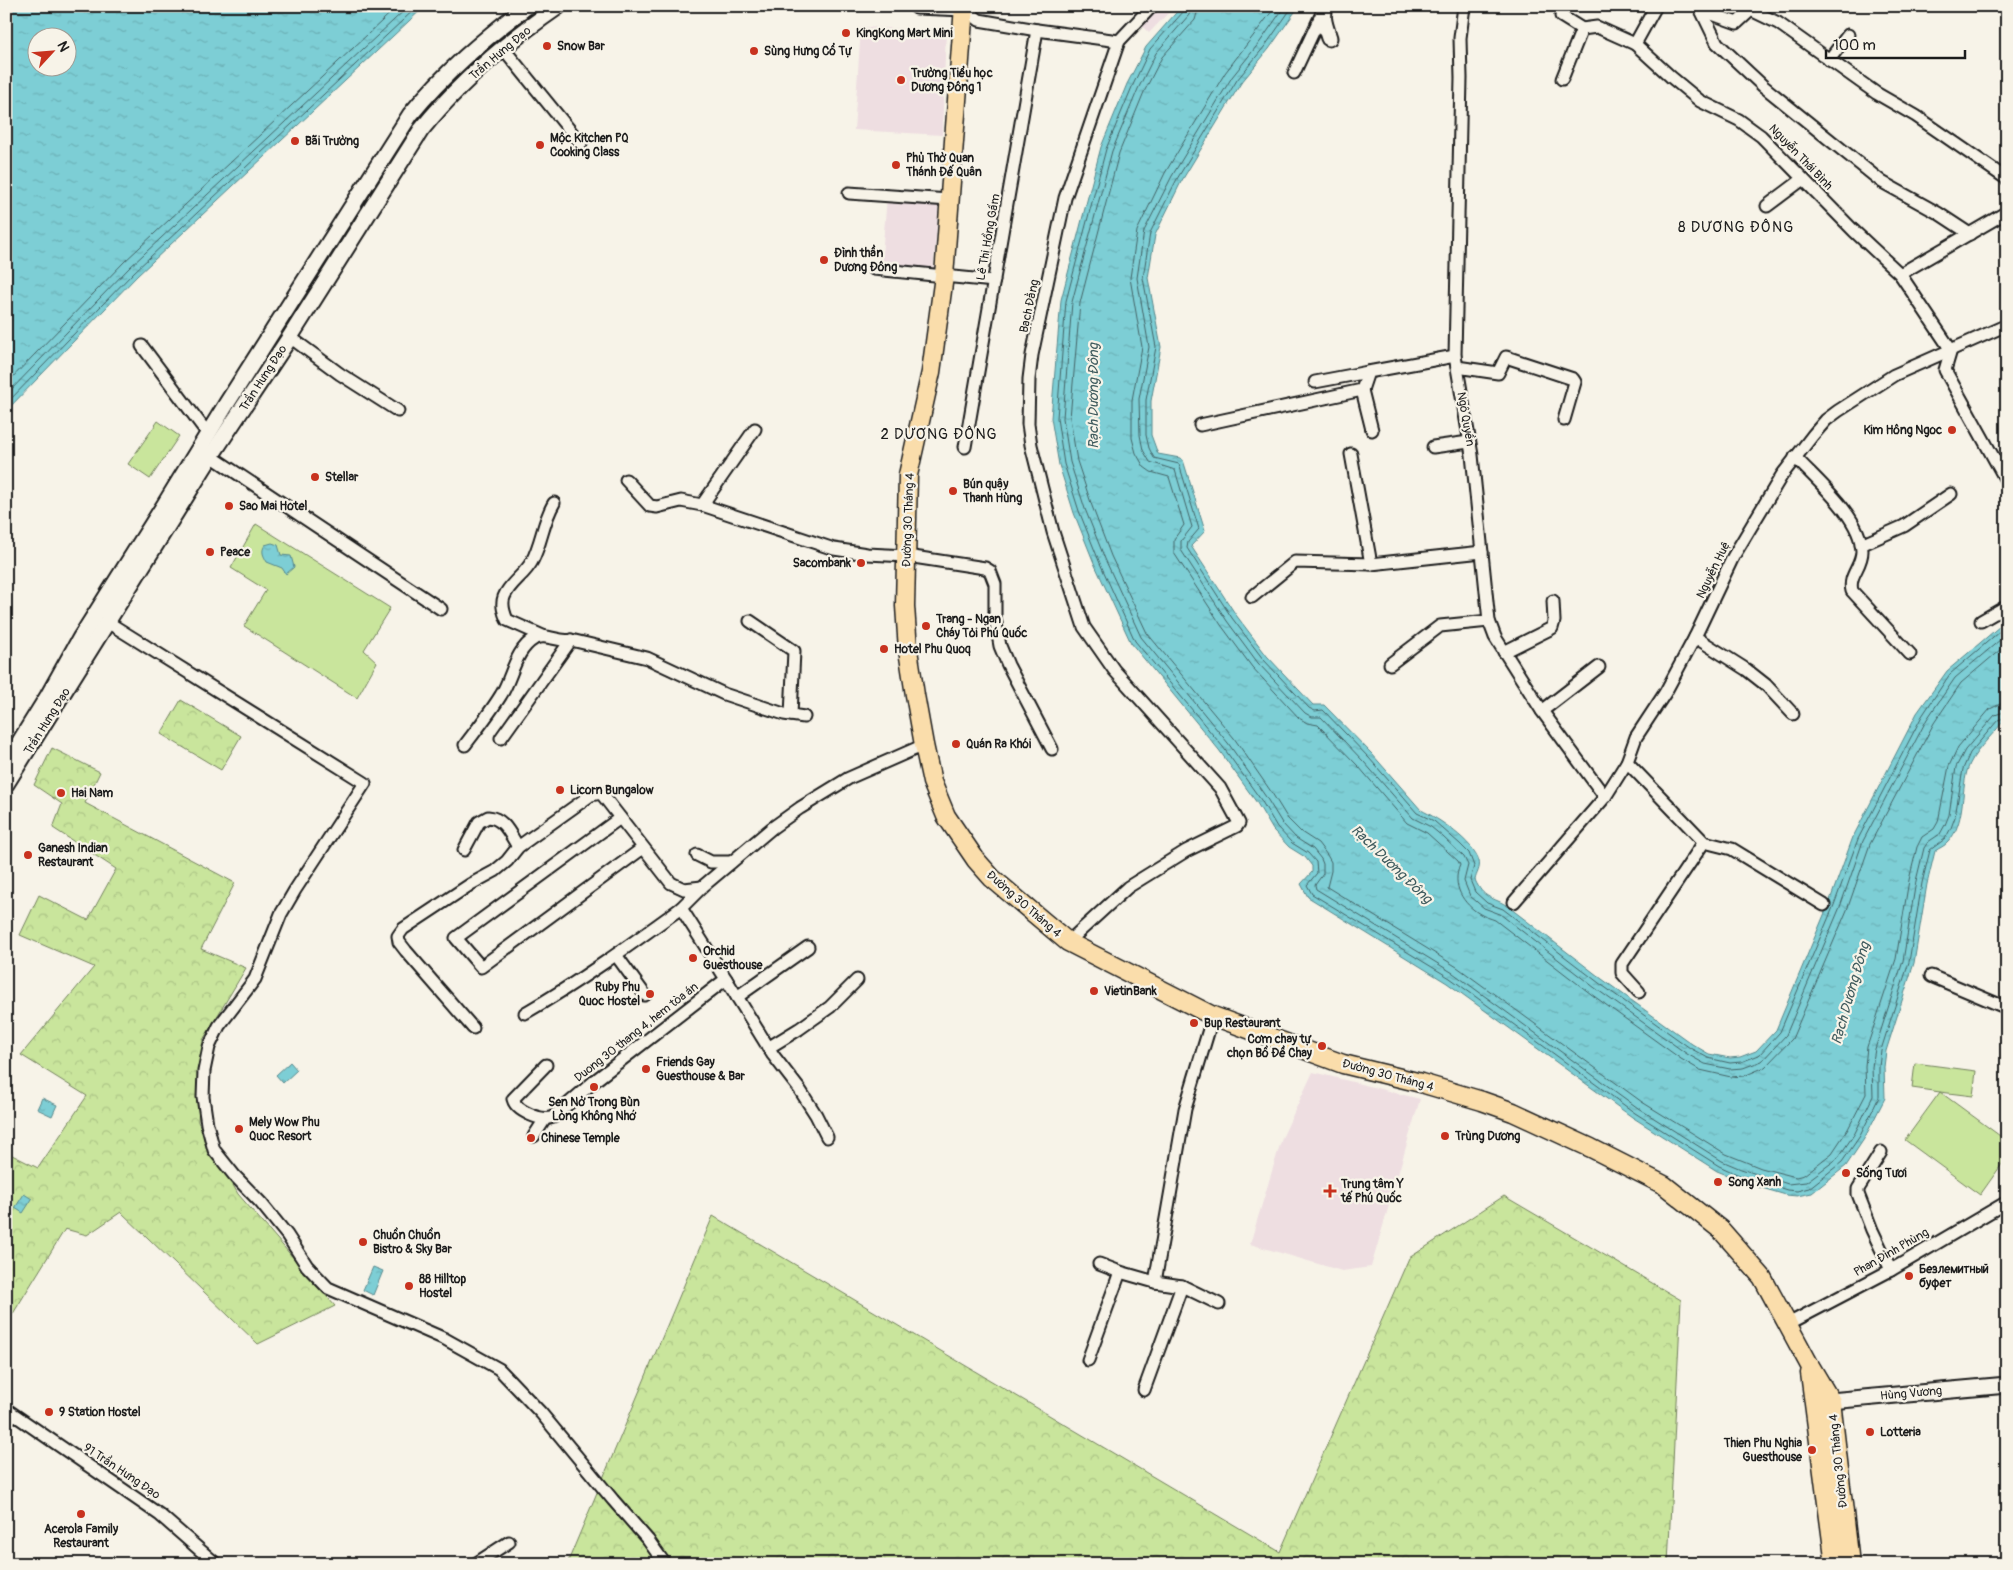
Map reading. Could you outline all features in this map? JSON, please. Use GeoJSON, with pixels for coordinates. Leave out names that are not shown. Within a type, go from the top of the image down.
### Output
{"type":"FeatureCollection","features":[{"type":"Feature","properties":{"kind":"main road","name":"Trần Hưng Đạo"},"geometry":{"type":"LineString","coordinates":[[6,784],[53,700],[81,637],[410,115],[429,92],[484,39],[527,6]]}},
{"type":"Feature","properties":{"kind":"main road","name":"Trần Hưng Đạo"},"geometry":{"type":"LineString","coordinates":[[6,764],[108,622],[220,443],[290,337],[421,130],[444,101],[499,51],[559,6]]}},
{"type":"Feature","properties":{"kind":"main road"},"geometry":{"type":"LineString","coordinates":[[917,6],[964,7]]}},
{"type":"Feature","properties":{"kind":"main road","name":"Đường 30 Tháng 4"},"geometry":{"type":"LineString","coordinates":[[964,7],[944,276],[935,351],[908,475],[905,606],[908,650],[924,745],[932,782],[940,805],[976,860],[992,878],[1068,942],[1213,1016],[1343,1064],[1422,1083],[1513,1112],[1591,1148],[1664,1185],[1721,1230],[1762,1277],[1809,1364],[1823,1402],[1838,1523],[1850,1564]]}},
{"type":"Feature","properties":{"kind":"main road"},"geometry":{"type":"LineString","coordinates":[[1325,9],[1329,38]]}},
{"type":"Feature","properties":{"kind":"main road"},"geometry":{"type":"LineString","coordinates":[[484,39],[499,51]]}},
{"type":"Feature","properties":{"kind":"main road"},"geometry":{"type":"LineString","coordinates":[[276,327],[290,337]]}},
{"type":"Feature","properties":{"kind":"main road"},"geometry":{"type":"LineString","coordinates":[[208,434],[220,443]]}},
{"type":"Feature","properties":{"kind":"main road","name":"Hùng Vương"},"geometry":{"type":"LineString","coordinates":[[1823,1402],[2007,1384]]}},
{"type":"Feature","properties":{"kind":"main road","name":"Đường 30 Tháng 4"},"geometry":{"type":"LineString","coordinates":[[1835,1564],[1838,1523]]}},
{"type":"Feature","properties":{"kind":"street","name":"Bạch Đằng"},"geometry":{"type":"LineString","coordinates":[[1068,942],[1128,886],[1186,851],[1237,826],[1239,823],[1220,788],[1114,670],[1084,627],[1053,532],[1031,445],[1028,424],[1029,379],[1065,198],[1119,41],[1152,6]]}},
{"type":"Feature","properties":{"kind":"street","name":"Ngô Quyền"},"geometry":{"type":"LineString","coordinates":[[1464,6],[1460,38],[1461,88],[1456,362],[1469,442],[1489,621],[1495,637],[1542,711],[1605,797]]}},
{"type":"Feature","properties":{"kind":"street"},"geometry":{"type":"LineString","coordinates":[[1636,44],[1656,6]]}},
{"type":"Feature","properties":{"kind":"street"},"geometry":{"type":"LineString","coordinates":[[964,7],[979,20],[1119,41]]}},
{"type":"Feature","properties":{"kind":"street"},"geometry":{"type":"LineString","coordinates":[[1700,8],[1737,23],[1751,10],[1778,23],[1876,93],[1916,116],[2007,179]]}},
{"type":"Feature","properties":{"kind":"street"},"geometry":{"type":"LineString","coordinates":[[1700,8],[1717,43],[1763,86],[1882,182],[1938,213],[1970,234]]}},
{"type":"Feature","properties":{"kind":"street"},"geometry":{"type":"LineString","coordinates":[[1294,73],[1325,9]]}},
{"type":"Feature","properties":{"kind":"street"},"geometry":{"type":"LineString","coordinates":[[1561,16],[1582,29],[1562,79]]}},
{"type":"Feature","properties":{"kind":"street","name":"Nguyễn Thái Bình"},"geometry":{"type":"LineString","coordinates":[[1582,29],[1597,27],[1636,44],[1700,101],[1739,120],[1756,131],[1900,274],[1952,350]]}},
{"type":"Feature","properties":{"kind":"street","name":"Lê Thị Hồng Gấm"},"geometry":{"type":"LineString","coordinates":[[965,447],[1037,30]]}},
{"type":"Feature","properties":{"kind":"street"},"geometry":{"type":"LineString","coordinates":[[1830,60],[1848,35]]}},
{"type":"Feature","properties":{"kind":"street"},"geometry":{"type":"LineString","coordinates":[[499,51],[581,144]]}},
{"type":"Feature","properties":{"kind":"street"},"geometry":{"type":"LineString","coordinates":[[1767,206],[1803,179]]}},
{"type":"Feature","properties":{"kind":"street"},"geometry":{"type":"LineString","coordinates":[[849,193],[949,200]]}},
{"type":"Feature","properties":{"kind":"street"},"geometry":{"type":"LineString","coordinates":[[1900,274],[2007,212]]}},
{"type":"Feature","properties":{"kind":"street"},"geometry":{"type":"LineString","coordinates":[[874,269],[994,281]]}},
{"type":"Feature","properties":{"kind":"street","name":"Nguyễn Huệ"},"geometry":{"type":"LineString","coordinates":[[1514,902],[1605,797],[1627,762],[1636,737],[1664,694],[1695,637],[1733,557],[1782,475],[1826,420],[1848,403],[1894,375],[2007,325]]}},
{"type":"Feature","properties":{"kind":"street"},"geometry":{"type":"LineString","coordinates":[[290,337],[340,374],[398,411]]}},
{"type":"Feature","properties":{"kind":"street"},"geometry":{"type":"LineString","coordinates":[[142,346],[208,434]]}},
{"type":"Feature","properties":{"kind":"street"},"geometry":{"type":"LineString","coordinates":[[1952,350],[1945,370],[2007,482]]}},
{"type":"Feature","properties":{"kind":"street"},"geometry":{"type":"LineString","coordinates":[[1315,382],[1368,372],[1456,362],[1498,373],[1506,357],[1573,379],[1575,382],[1564,420]]}},
{"type":"Feature","properties":{"kind":"street"},"geometry":{"type":"LineString","coordinates":[[1368,372],[1362,390],[1372,430]]}},
{"type":"Feature","properties":{"kind":"street"},"geometry":{"type":"LineString","coordinates":[[1200,425],[1362,390]]}},
{"type":"Feature","properties":{"kind":"street"},"geometry":{"type":"LineString","coordinates":[[702,505],[755,429]]}},
{"type":"Feature","properties":{"kind":"street"},"geometry":{"type":"LineString","coordinates":[[1433,447],[1469,442]]}},
{"type":"Feature","properties":{"kind":"street"},"geometry":{"type":"LineString","coordinates":[[1351,454],[1371,564]]}},
{"type":"Feature","properties":{"kind":"street"},"geometry":{"type":"LineString","coordinates":[[212,456],[441,609]]}},
{"type":"Feature","properties":{"kind":"street"},"geometry":{"type":"LineString","coordinates":[[1795,458],[1845,512],[1854,526],[1861,545],[1861,564],[1851,578],[1852,591],[1910,654]]}},
{"type":"Feature","properties":{"kind":"street"},"geometry":{"type":"LineString","coordinates":[[626,480],[650,506],[657,508],[681,501],[702,505],[834,549],[867,554],[907,556],[985,568],[990,571],[995,584],[995,618],[1000,646],[1008,666],[1052,749]]}},
{"type":"Feature","properties":{"kind":"street"},"geometry":{"type":"LineString","coordinates":[[1861,545],[1904,526],[1951,494]]}},
{"type":"Feature","properties":{"kind":"street"},"geometry":{"type":"LineString","coordinates":[[554,503],[548,514],[532,561],[504,598],[502,607],[507,620],[543,636],[563,642],[571,640],[647,658],[724,694],[754,705],[804,717]]}},
{"type":"Feature","properties":{"kind":"street"},"geometry":{"type":"LineString","coordinates":[[1252,597],[1294,562],[1371,564],[1482,552]]}},
{"type":"Feature","properties":{"kind":"street"},"geometry":{"type":"LineString","coordinates":[[1504,652],[1552,628],[1554,621],[1553,602]]}},
{"type":"Feature","properties":{"kind":"street"},"geometry":{"type":"LineString","coordinates":[[1981,621],[2007,606]]}},
{"type":"Feature","properties":{"kind":"street"},"geometry":{"type":"LineString","coordinates":[[750,621],[794,651],[791,715]]}},
{"type":"Feature","properties":{"kind":"street"},"geometry":{"type":"LineString","coordinates":[[1390,664],[1440,626],[1489,621]]}},
{"type":"Feature","properties":{"kind":"street"},"geometry":{"type":"LineString","coordinates":[[108,622],[365,783],[295,890],[281,914],[254,979],[219,1026],[209,1047],[204,1071],[203,1097],[207,1124],[214,1150],[234,1175],[262,1203],[287,1235],[307,1266],[328,1288],[445,1339],[499,1369],[541,1413],[648,1540],[665,1564]]}},
{"type":"Feature","properties":{"kind":"street"},"geometry":{"type":"LineString","coordinates":[[464,745],[502,694],[524,647],[534,639],[543,636]]}},
{"type":"Feature","properties":{"kind":"street"},"geometry":{"type":"LineString","coordinates":[[1695,637],[1747,670],[1766,685],[1793,714]]}},
{"type":"Feature","properties":{"kind":"street"},"geometry":{"type":"LineString","coordinates":[[500,738],[571,640]]}},
{"type":"Feature","properties":{"kind":"street"},"geometry":{"type":"LineString","coordinates":[[1542,711],[1599,666]]}},
{"type":"Feature","properties":{"kind":"street"},"geometry":{"type":"LineString","coordinates":[[524,1013],[551,998],[616,955],[681,908],[731,862],[800,808],[849,778],[924,745]]}},
{"type":"Feature","properties":{"kind":"street"},"geometry":{"type":"LineString","coordinates":[[1627,762],[1704,842],[1740,853],[1824,905]]}},
{"type":"Feature","properties":{"kind":"street"},"geometry":{"type":"LineString","coordinates":[[473,1028],[406,951],[399,942],[398,936],[403,929],[494,871],[507,861],[518,847],[591,794],[601,793],[671,884],[684,889],[702,887]]}},
{"type":"Feature","properties":{"kind":"street"},"geometry":{"type":"LineString","coordinates":[[464,850],[479,822],[488,817],[499,820],[504,824],[518,847]]}},
{"type":"Feature","properties":{"kind":"street"},"geometry":{"type":"LineString","coordinates":[[620,818],[456,938],[481,967],[643,848]]}},
{"type":"Feature","properties":{"kind":"street"},"geometry":{"type":"LineString","coordinates":[[1640,992],[1622,973],[1622,964],[1704,842]]}},
{"type":"Feature","properties":{"kind":"street"},"geometry":{"type":"LineString","coordinates":[[697,855],[711,862],[731,862]]}},
{"type":"Feature","properties":{"kind":"street"},"geometry":{"type":"LineString","coordinates":[[681,908],[768,1048],[800,1090],[827,1137]]}},
{"type":"Feature","properties":{"kind":"street"},"geometry":{"type":"LineString","coordinates":[[737,998],[808,947]]}},
{"type":"Feature","properties":{"kind":"street"},"geometry":{"type":"LineString","coordinates":[[616,955],[645,995]]}},
{"type":"Feature","properties":{"kind":"street"},"geometry":{"type":"LineString","coordinates":[[1932,976],[2007,1008]]}},
{"type":"Feature","properties":{"kind":"street","name":"Duong 30 thang 4, hem tòa án"},"geometry":{"type":"LineString","coordinates":[[545,1119],[552,1117],[597,1079],[726,979]]}},
{"type":"Feature","properties":{"kind":"street"},"geometry":{"type":"LineString","coordinates":[[768,1048],[830,1007],[857,980]]}},
{"type":"Feature","properties":{"kind":"street"},"geometry":{"type":"LineString","coordinates":[[1155,1282],[1185,1109],[1213,1016]]}},
{"type":"Feature","properties":{"kind":"street"},"geometry":{"type":"LineString","coordinates":[[534,1136],[545,1119],[530,1114],[516,1106],[513,1099],[546,1065]]}},
{"type":"Feature","properties":{"kind":"street"},"geometry":{"type":"LineString","coordinates":[[1881,1152],[1858,1189],[1858,1194],[1891,1270]]}},
{"type":"Feature","properties":{"kind":"street","name":"Phan Đình Phùng"},"geometry":{"type":"LineString","coordinates":[[1788,1324],[1891,1270],[2007,1202]]}},
{"type":"Feature","properties":{"kind":"street"},"geometry":{"type":"LineString","coordinates":[[1099,1264],[1155,1282],[1182,1286],[1219,1304]]}},
{"type":"Feature","properties":{"kind":"street"},"geometry":{"type":"LineString","coordinates":[[1088,1360],[1120,1272]]}},
{"type":"Feature","properties":{"kind":"street"},"geometry":{"type":"LineString","coordinates":[[1144,1390],[1182,1286]]}},
{"type":"Feature","properties":{"kind":"street","name":"91 Trần Hưng Đạo"},"geometry":{"type":"LineString","coordinates":[[6,1409],[160,1515],[216,1564]]}},
{"type":"Feature","properties":{"kind":"street"},"geometry":{"type":"LineString","coordinates":[[475,1564],[509,1542]]}},
{"type":"Feature","properties":{"kind":"shaded area"},"geometry":{"type":"Polygon","coordinates":[[[1161,6],[1175,6],[1149,33],[1142,26],[1161,6]]]}},
{"type":"Feature","properties":{"kind":"shaded area","name":"Trường Tiểu học Dương Đông 1"},"geometry":{"type":"Polygon","coordinates":[[[861,27],[946,31],[942,135],[854,130],[861,27]]]}},
{"type":"Feature","properties":{"kind":"shaded area"},"geometry":{"type":"Polygon","coordinates":[[[887,197],[939,202],[933,272],[881,267],[887,197]]]}},
{"type":"Feature","properties":{"kind":"shaded area","name":"Trung tâm Y tế Phú Quốc"},"geometry":{"type":"Polygon","coordinates":[[[1313,1072],[1420,1099],[1371,1267],[1342,1271],[1250,1244],[1282,1138],[1313,1072]]]}},
{"type":"Feature","properties":{"kind":"green space"},"geometry":{"type":"Polygon","coordinates":[[[537,6],[547,6],[497,44],[494,40],[537,6]]]}},
{"type":"Feature","properties":{"kind":"green space"},"geometry":{"type":"Polygon","coordinates":[[[158,421],[179,436],[150,479],[128,464],[158,421]]]}},
{"type":"Feature","properties":{"kind":"green space"},"geometry":{"type":"Polygon","coordinates":[[[256,524],[390,608],[364,650],[377,662],[357,698],[244,626],[266,590],[231,568],[256,524]]]}},
{"type":"Feature","properties":{"kind":"green space"},"geometry":{"type":"Polygon","coordinates":[[[181,700],[241,736],[221,770],[161,734],[181,700]]]}},
{"type":"Feature","properties":{"kind":"green space"},"geometry":{"type":"Polygon","coordinates":[[[52,748],[100,772],[85,803],[235,883],[201,949],[246,968],[203,1040],[198,1122],[238,1194],[335,1306],[258,1344],[121,1212],[87,1235],[65,1229],[6,1325],[6,1152],[38,1168],[87,1096],[21,1055],[94,967],[20,935],[39,895],[88,920],[116,869],[53,828],[62,804],[34,785],[52,748]]]}},
{"type":"Feature","properties":{"kind":"green space"},"geometry":{"type":"Polygon","coordinates":[[[1915,1063],[1976,1071],[1973,1096],[1912,1088],[1915,1063]]]}},
{"type":"Feature","properties":{"kind":"green space"},"geometry":{"type":"Polygon","coordinates":[[[1940,1092],[2007,1141],[2007,1157],[1980,1195],[1905,1140],[1940,1092]]]}},
{"type":"Feature","properties":{"kind":"green space"},"geometry":{"type":"Polygon","coordinates":[[[1504,1196],[1681,1300],[1668,1564],[567,1564],[713,1216],[1280,1552],[1409,1258],[1504,1196]]]}},
{"type":"Feature","properties":{"kind":"water"},"geometry":{"type":"Polygon","coordinates":[[[6,6],[425,6],[137,276],[6,411],[6,6]]]}},
{"type":"Feature","properties":{"kind":"water","name":"Rạch Dương Đông"},"geometry":{"type":"Polygon","coordinates":[[[1182,6],[1299,6],[1269,49],[1241,83],[1181,182],[1155,235],[1148,278],[1161,347],[1151,401],[1151,435],[1158,454],[1183,460],[1205,531],[1191,546],[1236,615],[1267,656],[1313,705],[1324,705],[1372,754],[1421,810],[1455,831],[1470,846],[1479,861],[1479,869],[1475,880],[1481,891],[1485,894],[1506,905],[1602,979],[1692,1044],[1709,1054],[1730,1058],[1740,1057],[1756,1051],[1776,1030],[1829,903],[1853,837],[1917,713],[1947,671],[2007,620],[2007,721],[2002,723],[1973,758],[1967,771],[1962,808],[1957,826],[1947,843],[1935,851],[1927,884],[1914,963],[1886,1051],[1884,1067],[1885,1098],[1864,1139],[1846,1166],[1812,1193],[1797,1196],[1786,1195],[1755,1186],[1717,1171],[1632,1117],[1447,983],[1308,897],[1301,884],[1312,872],[1312,866],[1305,857],[1289,847],[1273,830],[1257,803],[1219,750],[1131,643],[1094,563],[1074,513],[1059,465],[1051,418],[1061,300],[1101,147],[1127,84],[1146,47],[1182,6]]]}},
{"type":"Feature","properties":{"kind":"water"},"geometry":{"type":"Polygon","coordinates":[[[272,543],[278,545],[281,555],[291,556],[294,567],[286,574],[282,568],[267,562],[264,557],[265,545],[272,543]]]}},
{"type":"Feature","properties":{"kind":"water"},"geometry":{"type":"Polygon","coordinates":[[[290,1062],[297,1070],[283,1083],[276,1075],[290,1062]]]}},
{"type":"Feature","properties":{"kind":"water"},"geometry":{"type":"Polygon","coordinates":[[[42,1098],[57,1105],[52,1116],[37,1109],[42,1098]]]}},
{"type":"Feature","properties":{"kind":"water"},"geometry":{"type":"Polygon","coordinates":[[[24,1194],[32,1199],[23,1213],[15,1208],[24,1194]]]}},
{"type":"Feature","properties":{"kind":"water"},"geometry":{"type":"Polygon","coordinates":[[[373,1267],[383,1271],[373,1295],[363,1290],[373,1267]]]}},
{"type":"Feature","properties":{"kind":"place","name":"KingKong Mart Mini"},"geometry":{"type":"Point","coordinates":[846,33]}},
{"type":"Feature","properties":{"kind":"place","name":"Snow Bar"},"geometry":{"type":"Point","coordinates":[547,46]}},
{"type":"Feature","properties":{"kind":"place","name":"Sùng Hưng Cổ Tự"},"geometry":{"type":"Point","coordinates":[754,51]}},
{"type":"Feature","properties":{"kind":"place","name":"Trường Tiểu học Dương Đông 1"},"geometry":{"type":"Point","coordinates":[901,80]}},
{"type":"Feature","properties":{"kind":"place","name":"Bãi Trường"},"geometry":{"type":"Point","coordinates":[295,141]}},
{"type":"Feature","properties":{"kind":"place","name":"Mộc Kitchen PQ Cooking Class"},"geometry":{"type":"Point","coordinates":[540,145]}},
{"type":"Feature","properties":{"kind":"place","name":"Phủ Thờ Quan Thánh Đế Quân"},"geometry":{"type":"Point","coordinates":[896,165]}},
{"type":"Feature","properties":{"kind":"place","name":"Đình thần Dương Đông"},"geometry":{"type":"Point","coordinates":[824,260]}},
{"type":"Feature","properties":{"kind":"place","name":"Kim Hông Ngoc"},"geometry":{"type":"Point","coordinates":[1952,430]}},
{"type":"Feature","properties":{"kind":"place","name":"Stellar"},"geometry":{"type":"Point","coordinates":[315,477]}},
{"type":"Feature","properties":{"kind":"place","name":"Bún quậy Thanh Hùng"},"geometry":{"type":"Point","coordinates":[953,491]}},
{"type":"Feature","properties":{"kind":"place","name":"Sao Mai Hotel"},"geometry":{"type":"Point","coordinates":[229,506]}},
{"type":"Feature","properties":{"kind":"place","name":"Peace"},"geometry":{"type":"Point","coordinates":[210,552]}},
{"type":"Feature","properties":{"kind":"place","name":"Sacombank"},"geometry":{"type":"Point","coordinates":[861,563]}},
{"type":"Feature","properties":{"kind":"place","name":"Trang - Ngan Cháy Tỏi Phú Quốc"},"geometry":{"type":"Point","coordinates":[926,626]}},
{"type":"Feature","properties":{"kind":"place","name":"Hotel Phu Quoq"},"geometry":{"type":"Point","coordinates":[884,649]}},
{"type":"Feature","properties":{"kind":"place","name":"Quán Ra Khói"},"geometry":{"type":"Point","coordinates":[956,744]}},
{"type":"Feature","properties":{"kind":"place","name":"Licorn Bungalow"},"geometry":{"type":"Point","coordinates":[560,790]}},
{"type":"Feature","properties":{"kind":"place","name":"Hai Nam"},"geometry":{"type":"Point","coordinates":[61,793]}},
{"type":"Feature","properties":{"kind":"place","name":"Ganesh Indian Restaurant"},"geometry":{"type":"Point","coordinates":[28,855]}},
{"type":"Feature","properties":{"kind":"place","name":"Orchid Guesthouse"},"geometry":{"type":"Point","coordinates":[693,958]}},
{"type":"Feature","properties":{"kind":"place","name":"VietinBank"},"geometry":{"type":"Point","coordinates":[1094,991]}},
{"type":"Feature","properties":{"kind":"place","name":"Ruby Phu Quoc Hostel"},"geometry":{"type":"Point","coordinates":[650,994]}},
{"type":"Feature","properties":{"kind":"place","name":"Bup Restaurant"},"geometry":{"type":"Point","coordinates":[1194,1023]}},
{"type":"Feature","properties":{"kind":"place","name":"Cơm chay tự chọn Bồ Đề Chay"},"geometry":{"type":"Point","coordinates":[1322,1046]}},
{"type":"Feature","properties":{"kind":"place","name":"Friends Gay Guesthouse & Bar"},"geometry":{"type":"Point","coordinates":[646,1069]}},
{"type":"Feature","properties":{"kind":"place","name":"Sen Nở Trong Bùn Lòng Không Nhớ"},"geometry":{"type":"Point","coordinates":[594,1087]}},
{"type":"Feature","properties":{"kind":"place","name":"Mely Wow Phu Quoc Resort"},"geometry":{"type":"Point","coordinates":[239,1129]}},
{"type":"Feature","properties":{"kind":"place","name":"Trùng Dương"},"geometry":{"type":"Point","coordinates":[1445,1136]}},
{"type":"Feature","properties":{"kind":"place","name":"Chinese Temple"},"geometry":{"type":"Point","coordinates":[531,1138]}},
{"type":"Feature","properties":{"kind":"place","name":"Sống Tươi"},"geometry":{"type":"Point","coordinates":[1846,1173]}},
{"type":"Feature","properties":{"kind":"place","name":"Song Xanh"},"geometry":{"type":"Point","coordinates":[1718,1182]}},
{"type":"Feature","properties":{"kind":"place","name":"Trung tâm Y tế Phú Quốc"},"geometry":{"type":"Point","coordinates":[1330,1191]}},
{"type":"Feature","properties":{"kind":"place","name":"Chuồn Chuồn Bistro & Sky Bar"},"geometry":{"type":"Point","coordinates":[363,1242]}},
{"type":"Feature","properties":{"kind":"place","name":"Безлемитный буфет"},"geometry":{"type":"Point","coordinates":[1909,1276]}},
{"type":"Feature","properties":{"kind":"place","name":"88 Hilltop Hostel"},"geometry":{"type":"Point","coordinates":[409,1286]}},
{"type":"Feature","properties":{"kind":"place","name":"9 Station Hostel"},"geometry":{"type":"Point","coordinates":[49,1412]}},
{"type":"Feature","properties":{"kind":"place","name":"Lotteria"},"geometry":{"type":"Point","coordinates":[1870,1432]}},
{"type":"Feature","properties":{"kind":"place","name":"Thien Phu Nghia Guesthouse"},"geometry":{"type":"Point","coordinates":[1812,1450]}},
{"type":"Feature","properties":{"kind":"place","name":"Acerola Family Restaurant"},"geometry":{"type":"Point","coordinates":[81,1514]}},
{"type":"Feature","properties":{"kind":"district","name":"8 DƯƠNG ĐÔNG"},"geometry":{"type":"Point","coordinates":[1736,227]}},
{"type":"Feature","properties":{"kind":"district","name":"2 DƯƠNG ĐÔNG"},"geometry":{"type":"Point","coordinates":[939,434]}}]}
